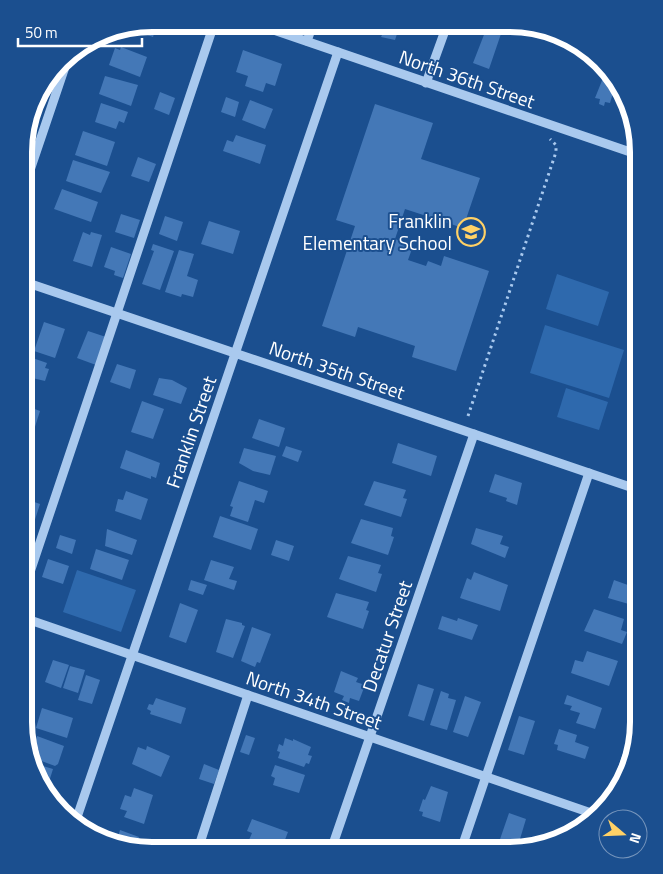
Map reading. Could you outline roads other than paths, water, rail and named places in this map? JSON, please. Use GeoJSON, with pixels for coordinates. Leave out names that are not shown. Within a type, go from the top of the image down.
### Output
{"type":"FeatureCollection","features":[{"type":"Feature","properties":{"kind":"street"},"geometry":{"type":"LineString","coordinates":[[32,566],[211,32]]}},
{"type":"Feature","properties":{"kind":"street","name":"North 36th Street"},"geometry":{"type":"LineString","coordinates":[[280,32],[630,152]]}},
{"type":"Feature","properties":{"kind":"street"},"geometry":{"type":"LineString","coordinates":[[307,41],[310,32]]}},
{"type":"Feature","properties":{"kind":"street"},"geometry":{"type":"LineString","coordinates":[[426,82],[444,32]]}},
{"type":"Feature","properties":{"kind":"street","name":"Franklin Street"},"geometry":{"type":"LineString","coordinates":[[77,816],[338,52]]}},
{"type":"Feature","properties":{"kind":"street"},"geometry":{"type":"LineString","coordinates":[[32,164],[63,72]]}},
{"type":"Feature","properties":{"kind":"street","name":"North 35th Street"},"geometry":{"type":"LineString","coordinates":[[32,284],[630,487]]}},
{"type":"Feature","properties":{"kind":"street","name":"Decatur Street"},"geometry":{"type":"LineString","coordinates":[[334,842],[474,434]]}},
{"type":"Feature","properties":{"kind":"street"},"geometry":{"type":"LineString","coordinates":[[463,842],[590,473]]}},
{"type":"Feature","properties":{"kind":"street","name":"North 34th Street"},"geometry":{"type":"LineString","coordinates":[[32,621],[589,812]]}},
{"type":"Feature","properties":{"kind":"street"},"geometry":{"type":"LineString","coordinates":[[200,842],[248,695]]}},
{"type":"Feature","properties":{"kind":"place","name":"Franklin Elementary School"},"geometry":{"type":"Point","coordinates":[471,232]}}]}
